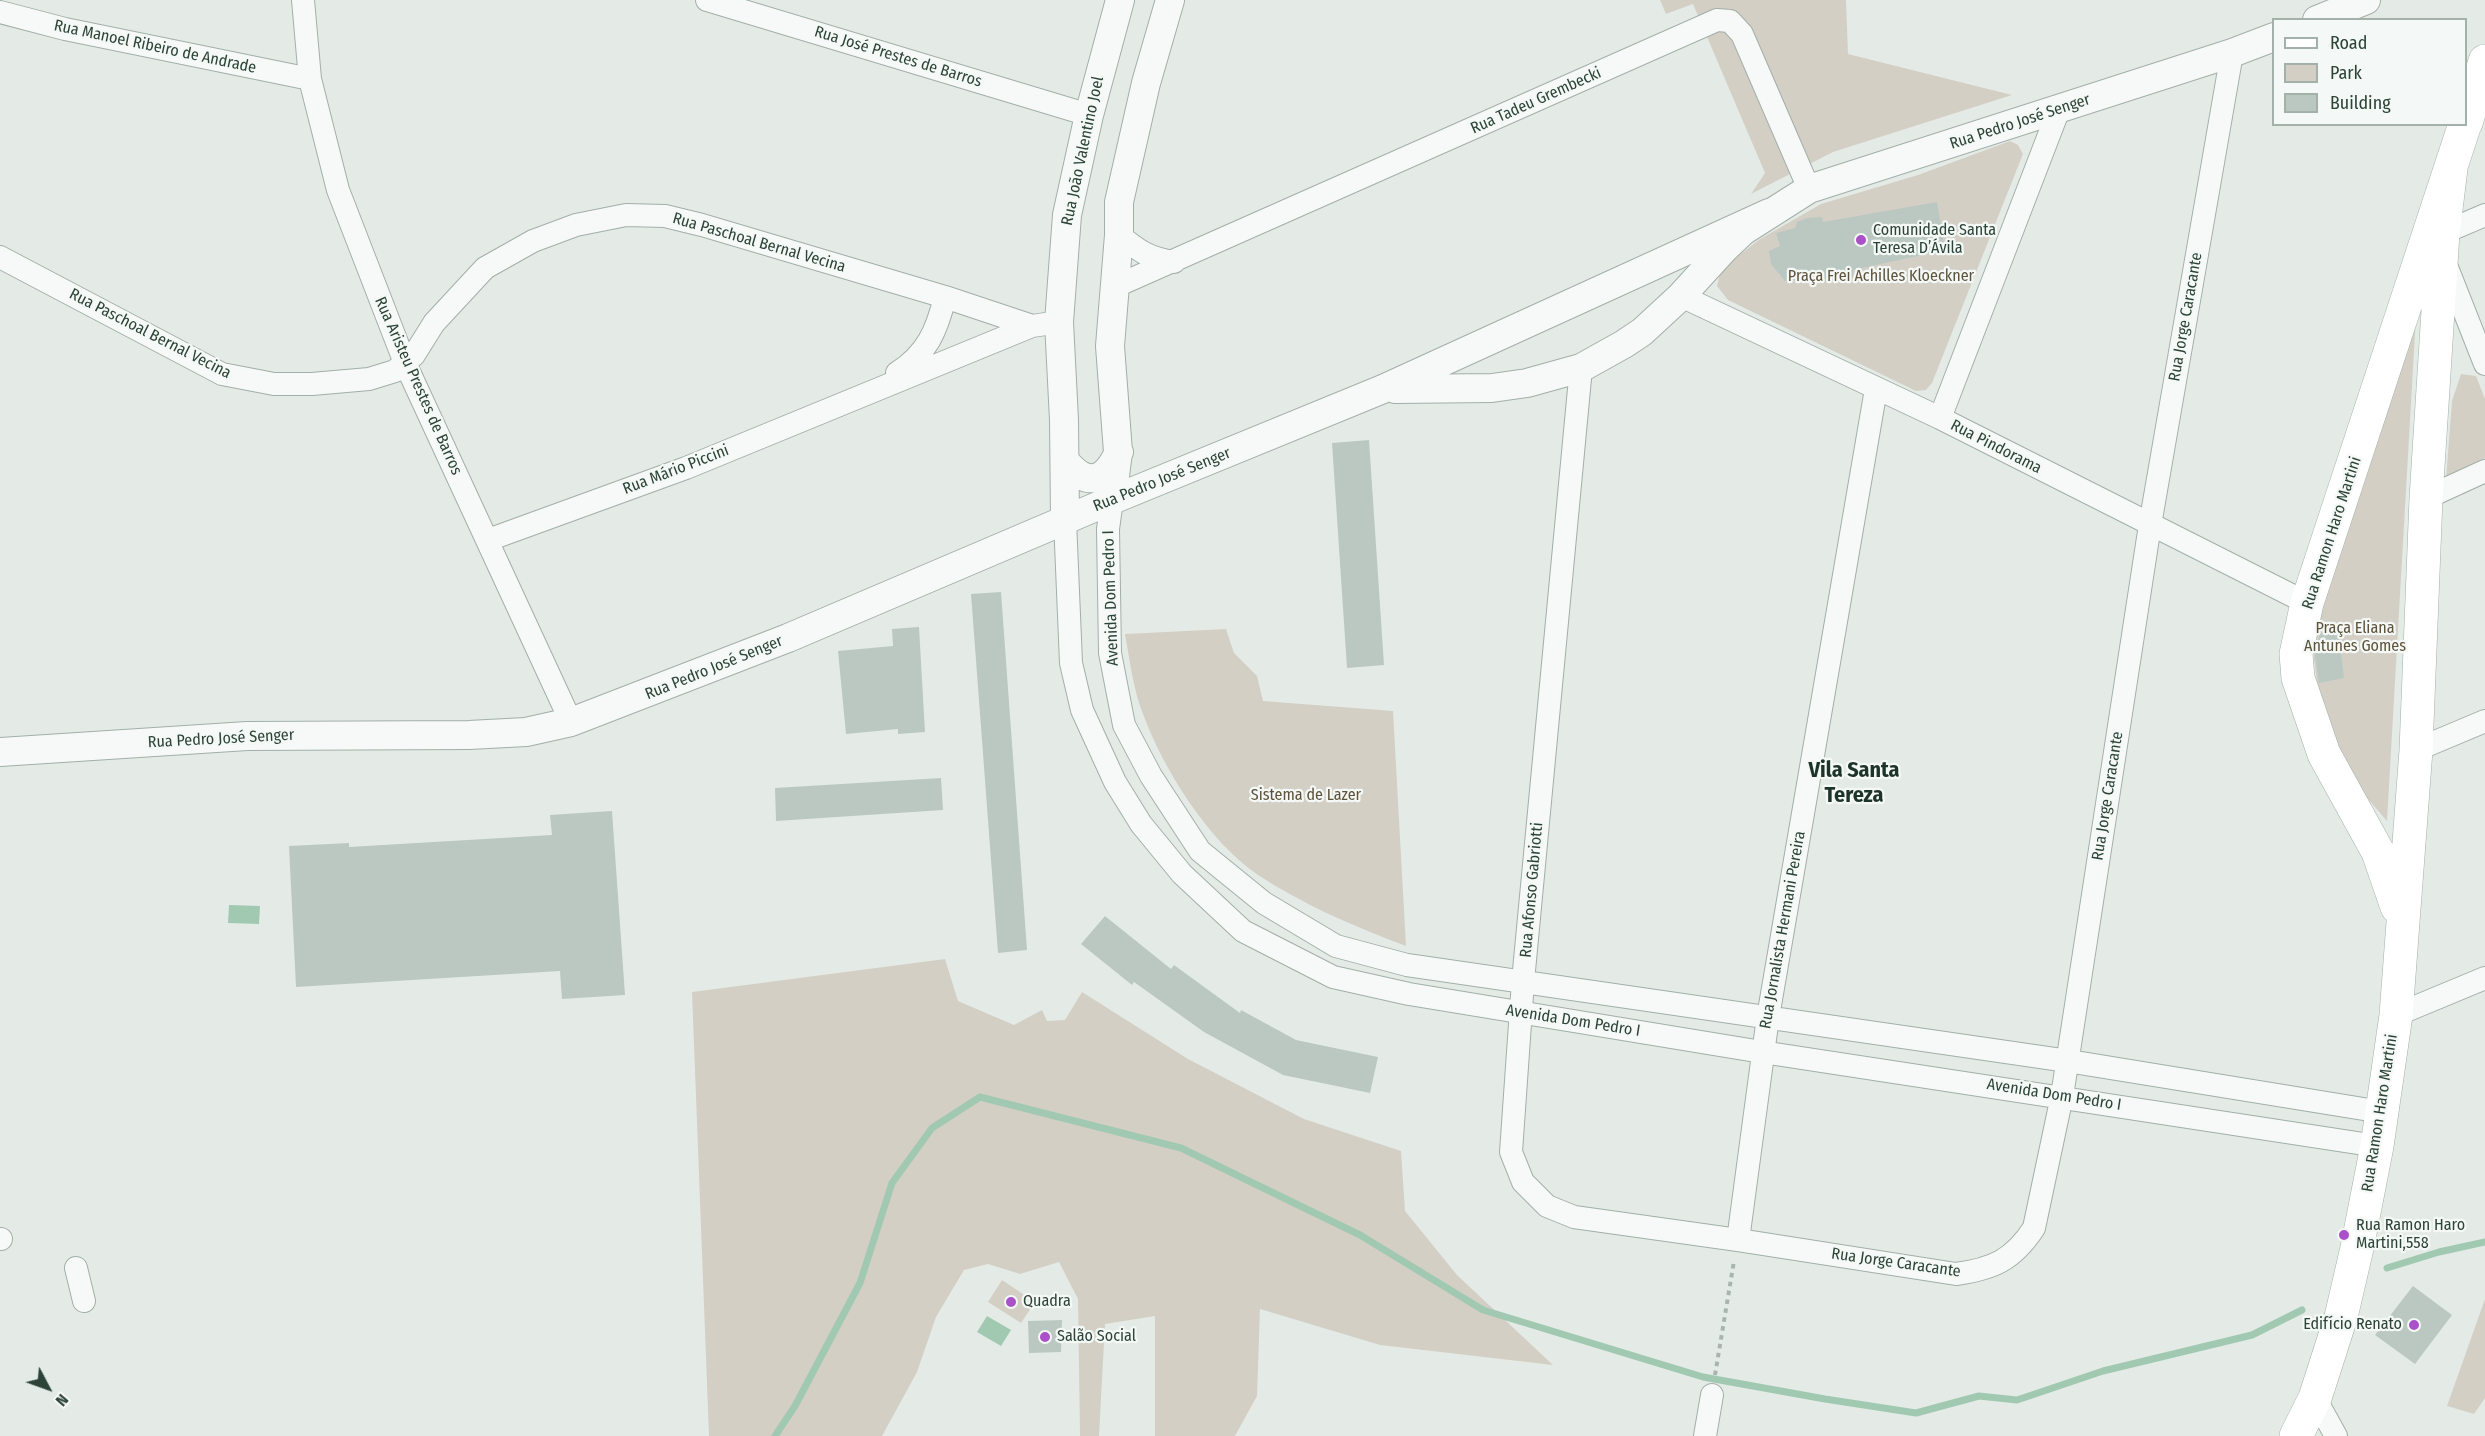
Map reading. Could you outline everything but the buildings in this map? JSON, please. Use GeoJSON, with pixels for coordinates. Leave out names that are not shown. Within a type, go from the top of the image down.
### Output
{"type":"FeatureCollection","features":[{"type":"Feature","properties":{"kind":"main road","name":"Rua Ramon Haro Martini"},"geometry":{"type":"LineString","coordinates":[[2467,118],[2485,61]]}},
{"type":"Feature","properties":{"kind":"main road","name":"Rua Ramon Haro Martini"},"geometry":{"type":"LineString","coordinates":[[2402,923],[2387,873],[2324,754],[2298,678],[2296,654],[2307,603],[2464,126]]}},
{"type":"Feature","properties":{"kind":"main road","name":"Rua Ramon Haro Martini"},"geometry":{"type":"LineString","coordinates":[[2296,1436],[2315,1398],[2341,1317],[2377,1146],[2396,1015],[2416,750],[2426,498],[2443,245],[2451,170]]}},
{"type":"Feature","properties":{"kind":"main road"},"geometry":{"type":"LineString","coordinates":[[2362,823],[2387,833],[2397,832],[2411,817]]}},
{"type":"Feature","properties":{"kind":"street","name":"Rua Aristeu Prestes de Barros"},"geometry":{"type":"LineString","coordinates":[[303,0],[310,80],[338,190],[405,363],[572,722]]}},
{"type":"Feature","properties":{"kind":"street","name":"Rua José Prestes de Barros"},"geometry":{"type":"LineString","coordinates":[[707,0],[1089,115]]}},
{"type":"Feature","properties":{"kind":"street","name":"Rua João Valentino Joel"},"geometry":{"type":"LineString","coordinates":[[1065,520],[1065,461],[1046,324],[1089,115],[1120,0]]}},
{"type":"Feature","properties":{"kind":"street"},"geometry":{"type":"LineString","coordinates":[[2322,18],[2366,0]]}},
{"type":"Feature","properties":{"kind":"street"},"geometry":{"type":"LineString","coordinates":[[1112,500],[1119,452],[1110,346],[1119,235],[1119,201],[1146,83],[1172,4]]}},
{"type":"Feature","properties":{"kind":"street","name":"Rua Manoel Ribeiro de Andrade"},"geometry":{"type":"LineString","coordinates":[[0,12],[65,29],[310,80]]}},
{"type":"Feature","properties":{"kind":"street","name":"Rua Tadeu Grembecki"},"geometry":{"type":"LineString","coordinates":[[1114,287],[1717,21],[1730,21],[1742,34],[1809,189]]}},
{"type":"Feature","properties":{"kind":"street","name":"Rua Pedro José Senger"},"geometry":{"type":"LineString","coordinates":[[1383,389],[1492,387],[1527,383],[1581,368],[1624,344],[1657,319],[1682,296],[1743,231],[1809,189],[2232,53],[2272,38]]}},
{"type":"Feature","properties":{"kind":"street","name":"Rua Jorge Caracante"},"geometry":{"type":"LineString","coordinates":[[1738,1240],[1956,1274],[1983,1270],[2006,1258],[2024,1242],[2034,1228],[2068,1061],[2150,525],[2232,53]]}},
{"type":"Feature","properties":{"kind":"street"},"geometry":{"type":"LineString","coordinates":[[1940,418],[2059,109]]}},
{"type":"Feature","properties":{"kind":"street","name":"Rua Pedro José Senger"},"geometry":{"type":"LineString","coordinates":[[0,752],[247,736],[469,735],[526,732],[572,722],[778,642],[1112,500],[1383,389],[1488,341],[1641,278],[1769,213]]}},
{"type":"Feature","properties":{"kind":"street","name":"Rua Paschoal Bernal Vecina"},"geometry":{"type":"LineString","coordinates":[[0,257],[222,374],[274,384],[312,384],[369,379],[394,371],[414,355],[434,323],[485,268],[533,241],[576,225],[626,215],[664,216],[702,225],[945,297],[1046,324]]}},
{"type":"Feature","properties":{"kind":"street"},"geometry":{"type":"LineString","coordinates":[[2485,215],[2443,245],[2485,364]]}},
{"type":"Feature","properties":{"kind":"street"},"geometry":{"type":"LineString","coordinates":[[1119,235],[1139,252],[1154,259],[1174,262]]}},
{"type":"Feature","properties":{"kind":"street"},"geometry":{"type":"LineString","coordinates":[[1641,278],[1682,296]]}},
{"type":"Feature","properties":{"kind":"street"},"geometry":{"type":"LineString","coordinates":[[1641,278],[1655,291],[1658,302],[1657,319]]}},
{"type":"Feature","properties":{"kind":"street","name":"Rua Pindorama"},"geometry":{"type":"LineString","coordinates":[[1682,296],[1940,418],[2307,603]]}},
{"type":"Feature","properties":{"kind":"street","name":"Rua Mário Piccini"},"geometry":{"type":"LineString","coordinates":[[862,394],[903,369],[924,350],[938,326],[945,297]]}},
{"type":"Feature","properties":{"kind":"street","name":"Rua Mário Piccini"},"geometry":{"type":"LineString","coordinates":[[488,540],[686,468],[862,394],[1046,324]]}},
{"type":"Feature","properties":{"kind":"street"},"geometry":{"type":"LineString","coordinates":[[1488,341],[1480,348],[1475,362],[1479,374],[1492,387]]}},
{"type":"Feature","properties":{"kind":"street","name":"Rua Afonso Gabriotti"},"geometry":{"type":"LineString","coordinates":[[1581,368],[1523,981],[1511,1152],[1523,1182],[1546,1206],[1574,1217],[1738,1240]]}},
{"type":"Feature","properties":{"kind":"street","name":"Rua Jornalista Hermani Pereira"},"geometry":{"type":"LineString","coordinates":[[1738,1240],[1762,1052],[1876,389]]}},
{"type":"Feature","properties":{"kind":"street"},"geometry":{"type":"LineString","coordinates":[[1065,461],[1082,478],[1091,479],[1108,472],[1119,452]]}},
{"type":"Feature","properties":{"kind":"street"},"geometry":{"type":"LineString","coordinates":[[1119,452],[1152,476],[1167,478]]}},
{"type":"Feature","properties":{"kind":"street"},"geometry":{"type":"LineString","coordinates":[[2426,498],[2485,471]]}},
{"type":"Feature","properties":{"kind":"street","name":"Avenida Dom Pedro I"},"geometry":{"type":"LineString","coordinates":[[1112,500],[1108,529],[1110,653],[1124,725],[1151,777],[1200,851],[1264,903],[1336,946],[1407,965],[2068,1061],[2382,1112]]}},
{"type":"Feature","properties":{"kind":"street","name":"Avenida Dom Pedro I"},"geometry":{"type":"LineString","coordinates":[[1065,520],[1071,663],[1082,710],[1114,782],[1141,824],[1182,874],[1243,931],[1333,977],[1409,994],[1762,1052],[2062,1096],[2377,1146]]}},
{"type":"Feature","properties":{"kind":"street"},"geometry":{"type":"LineString","coordinates":[[2416,750],[2485,721]]}},
{"type":"Feature","properties":{"kind":"street"},"geometry":{"type":"LineString","coordinates":[[2396,1015],[2485,978]]}},
{"type":"Feature","properties":{"kind":"street"},"geometry":{"type":"LineString","coordinates":[[76,1268],[84,1301]]}},
{"type":"Feature","properties":{"kind":"street"},"geometry":{"type":"LineString","coordinates":[[1705,1436],[1712,1395]]}},
{"type":"Feature","properties":{"kind":"street"},"geometry":{"type":"LineString","coordinates":[[2315,1398],[2336,1436]]}},
{"type":"Feature","properties":{"kind":"path"},"geometry":{"type":"LineString","coordinates":[[1712,1395],[1738,1240]]}},
{"type":"Feature","properties":{"kind":"green space"},"geometry":{"type":"Polygon","coordinates":[[[1660,0],[1846,0],[1848,54],[2012,95],[1833,152],[1751,194],[1765,173],[1693,4],[1666,14],[1660,0]]]}},
{"type":"Feature","properties":{"kind":"green space","name":"Praça Frei Achilles Kloeckner"},"geometry":{"type":"Polygon","coordinates":[[[2010,141],[2018,145],[2023,154],[1932,383],[1926,390],[1916,391],[1728,300],[1717,286],[1721,269],[1760,239],[1821,204],[1918,175],[2010,141]]]}},
{"type":"Feature","properties":{"kind":"green space","name":"Praça Eliana Antunes Gomes"},"geometry":{"type":"Polygon","coordinates":[[[2416,316],[2387,821],[2350,778],[2317,683],[2311,635],[2416,316]]]}},
{"type":"Feature","properties":{"kind":"green space"},"geometry":{"type":"Polygon","coordinates":[[[2461,374],[2476,376],[2485,399],[2485,458],[2446,479],[2452,401],[2461,374]]]}},
{"type":"Feature","properties":{"kind":"green space","name":"Sistema de Lazer"},"geometry":{"type":"Polygon","coordinates":[[[1226,629],[1234,653],[1257,676],[1263,701],[1393,711],[1406,946],[1330,915],[1258,875],[1222,844],[1205,824],[1175,780],[1152,735],[1140,704],[1125,634],[1226,629]]]}},
{"type":"Feature","properties":{"kind":"green space"},"geometry":{"type":"Polygon","coordinates":[[[945,959],[958,1001],[1014,1025],[1042,1010],[1047,1021],[1065,1020],[1082,992],[1188,1059],[1304,1119],[1401,1151],[1405,1211],[1457,1275],[1553,1365],[1380,1345],[1260,1309],[1257,1396],[1235,1436],[1155,1436],[1155,1316],[1105,1324],[1099,1436],[1080,1436],[1078,1299],[1059,1262],[1020,1274],[988,1264],[964,1270],[936,1317],[917,1372],[882,1436],[709,1436],[692,992],[945,959]]]}},
{"type":"Feature","properties":{"kind":"green space","name":"Quadra"},"geometry":{"type":"Polygon","coordinates":[[[1002,1280],[1035,1302],[1021,1323],[988,1302],[1002,1280]]]}},
{"type":"Feature","properties":{"kind":"green space"},"geometry":{"type":"Polygon","coordinates":[[[2485,1299],[2485,1398],[2474,1414],[2447,1406],[2485,1299]]]}},
{"type":"Feature","properties":{"kind":"shaded area"},"geometry":{"type":"Polygon","coordinates":[[[229,905],[260,906],[259,924],[228,923],[229,905]]]}},
{"type":"Feature","properties":{"kind":"shaded area"},"geometry":{"type":"Polygon","coordinates":[[[987,1316],[1011,1330],[1001,1346],[977,1332],[987,1316]]]}},
{"type":"Feature","properties":{"kind":"waterway"},"geometry":{"type":"LineString","coordinates":[[775,1436],[795,1406],[860,1283],[892,1183],[932,1128],[980,1097],[1181,1148],[1360,1235],[1483,1310],[1703,1377],[1825,1399],[1916,1413],[1979,1396],[2017,1400],[2103,1371],[2252,1335],[2302,1310]]}},
{"type":"Feature","properties":{"kind":"waterway"},"geometry":{"type":"LineString","coordinates":[[2387,1268],[2439,1252],[2485,1242]]}},
{"type":"Feature","properties":{"kind":"place","name":"Comunidade Santa Teresa D’Ávila"},"geometry":{"type":"Point","coordinates":[1861,240]}},
{"type":"Feature","properties":{"kind":"place","name":"Rua Ramon Haro Martini,558"},"geometry":{"type":"Point","coordinates":[2344,1235]}},
{"type":"Feature","properties":{"kind":"place","name":"Quadra"},"geometry":{"type":"Point","coordinates":[1011,1302]}},
{"type":"Feature","properties":{"kind":"place","name":"Edifício Renato"},"geometry":{"type":"Point","coordinates":[2414,1325]}},
{"type":"Feature","properties":{"kind":"place","name":"Salão Social"},"geometry":{"type":"Point","coordinates":[1045,1337]}},
{"type":"Feature","properties":{"kind":"district","name":"Vila Santa Tereza"},"geometry":{"type":"Point","coordinates":[1854,784]}}]}
